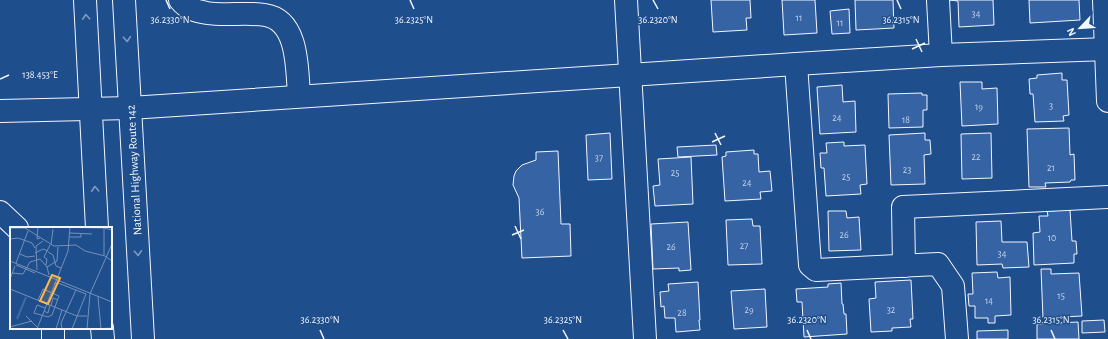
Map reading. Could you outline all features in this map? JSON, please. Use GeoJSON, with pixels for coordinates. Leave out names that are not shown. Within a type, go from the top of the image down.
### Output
{"type":"FeatureCollection","features":[{"type":"Feature","properties":{"kind":"main road"},"geometry":{"type":"LineString","coordinates":[[85,0],[97,227]]}},
{"type":"Feature","properties":{"kind":"main road","name":"National Highway Route 142"},"geometry":{"type":"LineString","coordinates":[[124,0],[143,339]]}},
{"type":"Feature","properties":{"kind":"main road"},"geometry":{"type":"LineString","coordinates":[[180,0],[193,10],[216,14],[265,15],[278,18],[288,31],[295,51],[299,96]]}},
{"type":"Feature","properties":{"kind":"main road"},"geometry":{"type":"LineString","coordinates":[[626,0],[645,339]]}},
{"type":"Feature","properties":{"kind":"main road"},"geometry":{"type":"LineString","coordinates":[[938,0],[942,55]]}},
{"type":"Feature","properties":{"kind":"main road"},"geometry":{"type":"LineString","coordinates":[[1104,0],[1108,101]]}},
{"type":"Feature","properties":{"kind":"main road"},"geometry":{"type":"LineString","coordinates":[[0,111],[130,108],[631,74],[942,55],[1107,49]]}},
{"type":"Feature","properties":{"kind":"main road"},"geometry":{"type":"LineString","coordinates":[[796,64],[810,265],[816,270],[938,264],[953,286],[957,339]]}},
{"type":"Feature","properties":{"kind":"main road"},"geometry":{"type":"LineString","coordinates":[[904,266],[904,207],[1108,197]]}},
{"type":"Feature","properties":{"kind":"main road"},"geometry":{"type":"LineString","coordinates":[[0,212],[16,227]]}},
{"type":"Feature","properties":{"kind":"main road"},"geometry":{"type":"LineString","coordinates":[[102,329],[103,339]]}},
{"type":"Feature","properties":{"kind":"building"},"geometry":{"type":"Polygon","coordinates":[[[711,0],[750,0],[751,18],[746,18],[747,30],[713,32],[711,0]]]}},
{"type":"Feature","properties":{"kind":"building"},"geometry":{"type":"Polygon","coordinates":[[[782,0],[815,0],[817,33],[784,35],[782,0]]]}},
{"type":"Feature","properties":{"kind":"building"},"geometry":{"type":"Polygon","coordinates":[[[855,0],[893,0],[894,28],[856,30],[855,0]]]}},
{"type":"Feature","properties":{"kind":"building"},"geometry":{"type":"Polygon","coordinates":[[[950,0],[993,0],[994,25],[959,27],[958,1],[950,0]]]}},
{"type":"Feature","properties":{"kind":"building"},"geometry":{"type":"Polygon","coordinates":[[[1029,0],[1079,0],[1080,20],[1030,23],[1029,0]]]}},
{"type":"Feature","properties":{"kind":"building"},"geometry":{"type":"Polygon","coordinates":[[[849,9],[850,33],[832,34],[830,11],[849,9]]]}},
{"type":"Feature","properties":{"kind":"building"},"geometry":{"type":"Polygon","coordinates":[[[1062,73],[1062,80],[1067,80],[1069,115],[1063,116],[1064,121],[1035,122],[1033,94],[1030,94],[1029,79],[1037,78],[1037,75],[1062,73]]]}},
{"type":"Feature","properties":{"kind":"building"},"geometry":{"type":"Polygon","coordinates":[[[960,82],[982,82],[982,89],[997,88],[998,124],[962,126],[960,82]]]}},
{"type":"Feature","properties":{"kind":"building"},"geometry":{"type":"Polygon","coordinates":[[[842,85],[843,102],[855,101],[856,132],[820,134],[817,87],[842,85]]]}},
{"type":"Feature","properties":{"kind":"building"},"geometry":{"type":"Polygon","coordinates":[[[922,93],[922,95],[927,95],[927,110],[923,110],[923,127],[889,128],[888,94],[922,93]]]}},
{"type":"Feature","properties":{"kind":"building"},"geometry":{"type":"Polygon","coordinates":[[[1069,128],[1070,155],[1074,154],[1075,180],[1071,180],[1070,182],[1045,183],[1046,187],[1029,187],[1027,129],[1069,128]]]}},
{"type":"Feature","properties":{"kind":"building"},"geometry":{"type":"Polygon","coordinates":[[[610,133],[612,179],[588,180],[586,135],[610,133]]]}},
{"type":"Feature","properties":{"kind":"building"},"geometry":{"type":"Polygon","coordinates":[[[925,133],[925,140],[930,140],[931,154],[924,155],[925,184],[891,185],[889,135],[925,133]]]}},
{"type":"Feature","properties":{"kind":"building"},"geometry":{"type":"Polygon","coordinates":[[[991,133],[992,178],[962,179],[961,134],[991,133]]]}},
{"type":"Feature","properties":{"kind":"building"},"geometry":{"type":"Polygon","coordinates":[[[844,142],[844,146],[865,145],[867,184],[860,185],[861,194],[826,196],[824,168],[821,168],[820,153],[827,153],[826,143],[844,142]]]}},
{"type":"Feature","properties":{"kind":"building"},"geometry":{"type":"Polygon","coordinates":[[[716,145],[717,155],[678,157],[677,147],[716,145]]]}},
{"type":"Feature","properties":{"kind":"building"},"geometry":{"type":"Polygon","coordinates":[[[754,150],[754,154],[758,154],[759,172],[770,171],[772,191],[760,192],[761,199],[725,201],[722,157],[726,156],[726,152],[754,150]]]}},
{"type":"Feature","properties":{"kind":"building"},"geometry":{"type":"Polygon","coordinates":[[[558,151],[561,224],[570,224],[571,256],[522,258],[519,198],[513,185],[514,176],[516,171],[522,165],[536,160],[536,152],[558,151]]]}},
{"type":"Feature","properties":{"kind":"building"},"geometry":{"type":"Polygon","coordinates":[[[691,157],[693,204],[655,206],[653,186],[660,185],[658,159],[691,157]]]}},
{"type":"Feature","properties":{"kind":"building"},"geometry":{"type":"Polygon","coordinates":[[[1070,210],[1072,241],[1076,241],[1077,254],[1074,254],[1074,263],[1034,265],[1033,233],[1040,232],[1039,216],[1048,216],[1047,211],[1070,210]]]}},
{"type":"Feature","properties":{"kind":"building"},"geometry":{"type":"Polygon","coordinates":[[[828,211],[846,211],[847,218],[859,217],[861,250],[829,251],[828,211]]]}},
{"type":"Feature","properties":{"kind":"building"},"geometry":{"type":"Polygon","coordinates":[[[752,219],[753,226],[760,226],[762,264],[728,265],[726,220],[752,219]]]}},
{"type":"Feature","properties":{"kind":"building"},"geometry":{"type":"Polygon","coordinates":[[[1001,221],[1002,242],[1027,242],[1029,267],[1003,268],[1002,264],[977,265],[976,222],[1001,221]]]}},
{"type":"Feature","properties":{"kind":"building"},"geometry":{"type":"Polygon","coordinates":[[[688,222],[691,270],[679,271],[679,268],[653,269],[651,224],[688,222]]]}},
{"type":"Feature","properties":{"kind":"building"},"geometry":{"type":"Polygon","coordinates":[[[1041,269],[1051,269],[1051,274],[1079,273],[1082,316],[1043,318],[1041,269]]]}},
{"type":"Feature","properties":{"kind":"building"},"geometry":{"type":"Polygon","coordinates":[[[997,272],[998,278],[1010,277],[1011,315],[995,316],[995,323],[988,323],[988,318],[975,318],[975,306],[969,306],[968,294],[973,294],[972,273],[997,272]]]}},
{"type":"Feature","properties":{"kind":"building"},"geometry":{"type":"Polygon","coordinates":[[[911,280],[913,319],[910,319],[911,327],[892,328],[892,331],[871,332],[869,299],[876,298],[875,282],[911,280]]]}},
{"type":"Feature","properties":{"kind":"building"},"geometry":{"type":"Polygon","coordinates":[[[698,282],[700,330],[676,332],[675,318],[665,318],[664,306],[661,307],[660,292],[669,291],[668,284],[698,282]]]}},
{"type":"Feature","properties":{"kind":"building"},"geometry":{"type":"Polygon","coordinates":[[[841,283],[842,304],[844,314],[846,314],[847,334],[804,337],[802,302],[797,302],[796,289],[828,287],[828,284],[841,283]]]}},
{"type":"Feature","properties":{"kind":"building"},"geometry":{"type":"Polygon","coordinates":[[[765,289],[767,327],[734,329],[731,291],[765,289]]]}},
{"type":"Feature","properties":{"kind":"building"},"geometry":{"type":"Polygon","coordinates":[[[1104,320],[1105,332],[1082,333],[1082,321],[1104,320]]]}},
{"type":"Feature","properties":{"kind":"building"},"geometry":{"type":"Polygon","coordinates":[[[1078,322],[1079,339],[1037,339],[1037,324],[1078,322]]]}},
{"type":"Feature","properties":{"kind":"building"},"geometry":{"type":"Polygon","coordinates":[[[1008,330],[1008,339],[977,339],[977,331],[1008,330]]]}}]}
